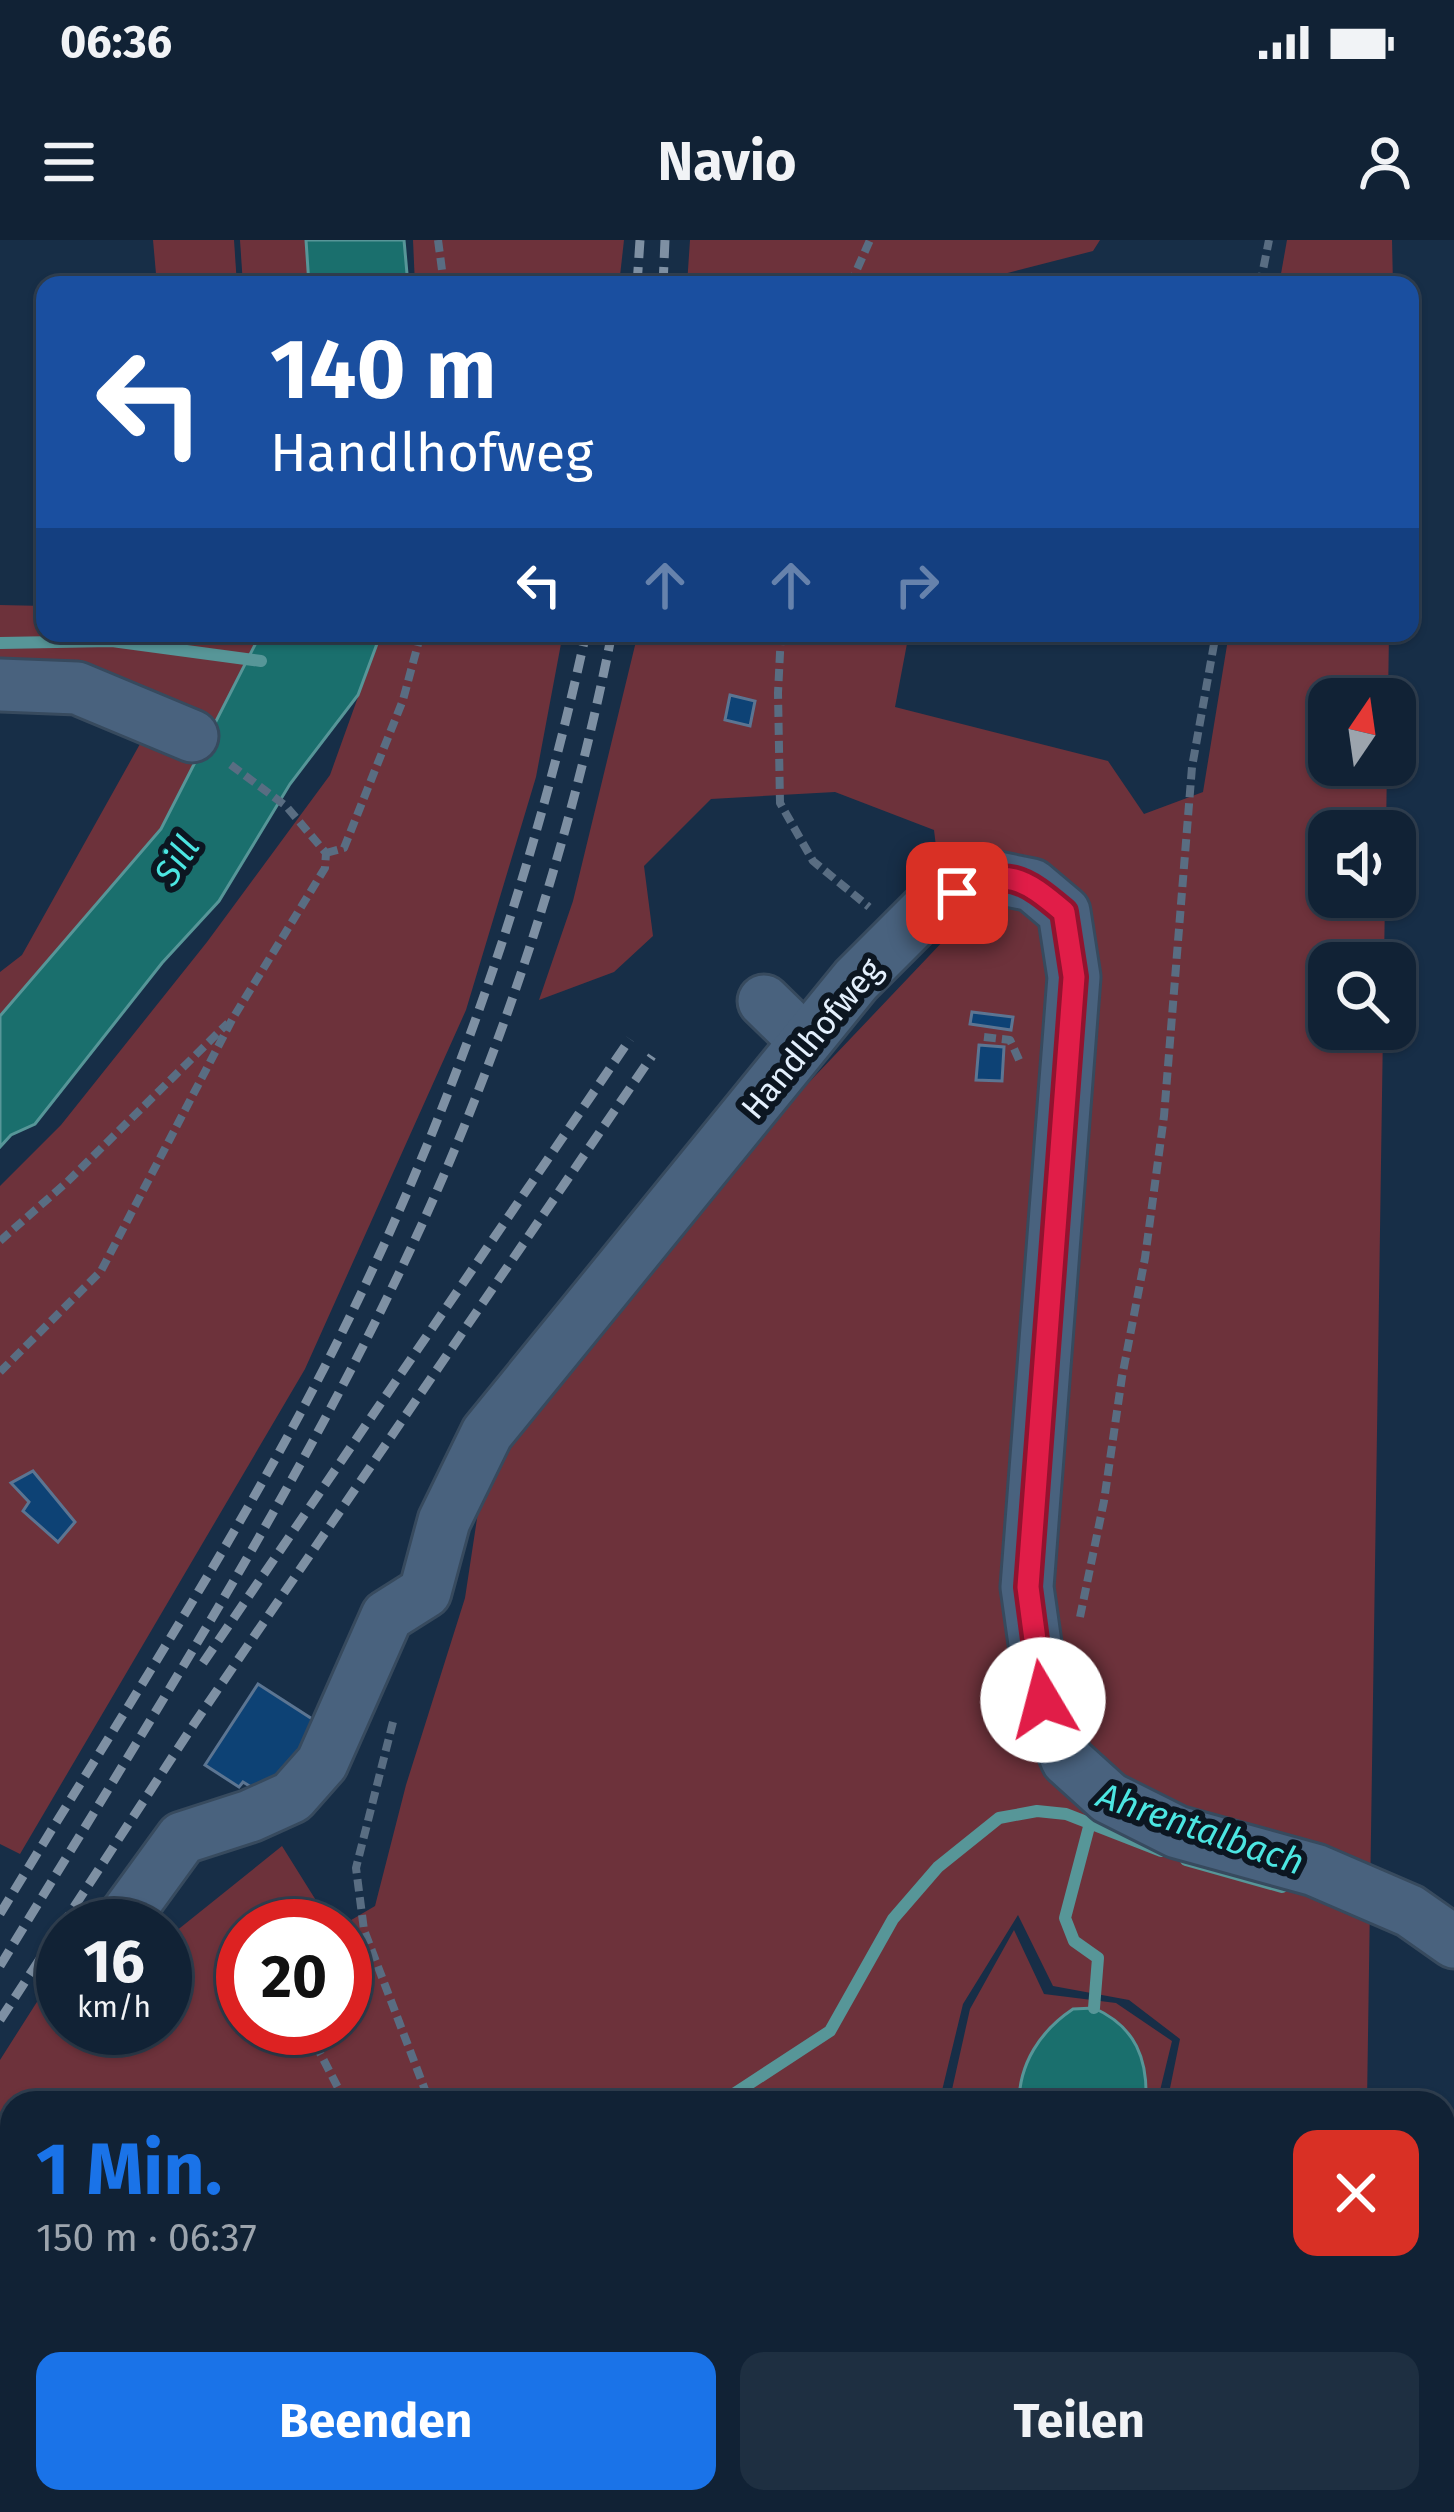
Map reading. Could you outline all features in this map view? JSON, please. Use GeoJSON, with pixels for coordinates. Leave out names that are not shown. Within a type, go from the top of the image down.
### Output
{"type":"FeatureCollection","features":[{"type":"Feature","properties":{"kind":"street"},"geometry":{"type":"LineString","coordinates":[[0,686],[77,688],[192,736]]}},
{"type":"Feature","properties":{"kind":"street","name":"Handlhofweg"},"geometry":{"type":"LineString","coordinates":[[138,1899],[182,1838],[292,1797],[322,1763],[387,1616],[424,1592],[444,1521],[488,1433],[856,980],[926,910],[988,876],[1032,885],[1064,912],[1074,977],[1028,1587],[1043,1700],[1066,1760],[1109,1798],[1177,1832],[1316,1870],[1410,1911],[1454,1942]]}},
{"type":"Feature","properties":{"kind":"street"},"geometry":{"type":"LineString","coordinates":[[764,1001],[805,1041]]}},
{"type":"Feature","properties":{"kind":"path"},"geometry":{"type":"LineString","coordinates":[[438,240],[443,276]]}},
{"type":"Feature","properties":{"kind":"path"},"geometry":{"type":"LineString","coordinates":[[854,276],[870,240]]}},
{"type":"Feature","properties":{"kind":"path"},"geometry":{"type":"LineString","coordinates":[[1262,276],[1269,240]]}},
{"type":"Feature","properties":{"kind":"path"},"geometry":{"type":"LineString","coordinates":[[326,853],[344,848],[403,700],[419,642]]}},
{"type":"Feature","properties":{"kind":"path"},"geometry":{"type":"LineString","coordinates":[[781,642],[780,802],[796,838],[813,861],[905,932]]}},
{"type":"Feature","properties":{"kind":"path"},"geometry":{"type":"LineString","coordinates":[[1078,1623],[1104,1501],[1148,1234],[1164,1116],[1192,767],[1214,642]]}},
{"type":"Feature","properties":{"kind":"path"},"geometry":{"type":"LineString","coordinates":[[0,1372],[101,1271],[233,1018],[325,868],[326,853],[286,806],[192,736]]}},
{"type":"Feature","properties":{"kind":"path"},"geometry":{"type":"LineString","coordinates":[[0,1241],[68,1182],[233,1018]]}},
{"type":"Feature","properties":{"kind":"path"},"geometry":{"type":"LineString","coordinates":[[398,1702],[356,1868],[364,1930],[425,2091]]}},
{"type":"Feature","properties":{"kind":"path"},"geometry":{"type":"LineString","coordinates":[[321,2055],[340,2091]]}},
{"type":"Feature","properties":{"kind":"shaded area"},"geometry":{"type":"Polygon","coordinates":[[[153,240],[234,240],[236,276],[156,276],[153,240]]]}},
{"type":"Feature","properties":{"kind":"shaded area"},"geometry":{"type":"Polygon","coordinates":[[[240,240],[306,240],[308,276],[242,276],[240,240]]]}},
{"type":"Feature","properties":{"kind":"shaded area"},"geometry":{"type":"Polygon","coordinates":[[[413,240],[624,240],[620,276],[415,276],[413,240]]]}},
{"type":"Feature","properties":{"kind":"shaded area"},"geometry":{"type":"Polygon","coordinates":[[[690,240],[1100,240],[1093,251],[999,276],[688,276],[690,240]]]}},
{"type":"Feature","properties":{"kind":"shaded area"},"geometry":{"type":"Polygon","coordinates":[[[1287,240],[1392,240],[1393,276],[1281,276],[1287,240]]]}},
{"type":"Feature","properties":{"kind":"shaded area"},"geometry":{"type":"Polygon","coordinates":[[[0,605],[36,606],[36,642],[256,642],[161,829],[0,1016],[0,972],[22,955],[145,735],[0,670],[0,605]]]}},
{"type":"Feature","properties":{"kind":"shaded area"},"geometry":{"type":"Polygon","coordinates":[[[378,642],[561,642],[536,777],[466,1010],[305,1369],[20,1854],[0,1844],[0,1186],[61,1125],[207,942],[330,775],[378,642]]]}},
{"type":"Feature","properties":{"kind":"shaded area"},"geometry":{"type":"Polygon","coordinates":[[[636,642],[907,642],[895,707],[1108,761],[1144,814],[1203,792],[1228,642],[1389,642],[1388,678],[1308,678],[1308,786],[1387,786],[1386,810],[1308,810],[1308,918],[1385,918],[1384,942],[1308,942],[1308,1050],[1383,1050],[1367,2091],[1169,2091],[1180,2039],[1129,2000],[1053,1986],[1018,1915],[963,2004],[942,2091],[0,2091],[0,2060],[36,2003],[36,2055],[192,2055],[192,1918],[216,1899],[216,2055],[372,2055],[372,1908],[465,1598],[483,1479],[684,1214],[947,937],[934,830],[835,792],[711,799],[644,866],[653,936],[614,972],[539,1000],[573,901],[636,642]]]}},
{"type":"Feature","properties":{"kind":"shaded area"},"geometry":{"type":"Polygon","coordinates":[[[282,1846],[315,1899],[216,1899],[282,1846]]]}},
{"type":"Feature","properties":{"kind":"shaded area"},"geometry":{"type":"Polygon","coordinates":[[[1014,1930],[1044,1994],[1116,2003],[1172,2041],[1160,2091],[952,2091],[970,2009],[1014,1930]]]}},
{"type":"Feature","properties":{"kind":"water"},"geometry":{"type":"Polygon","coordinates":[[[306,240],[404,240],[407,276],[308,276],[306,240]]]}},
{"type":"Feature","properties":{"kind":"water","name":"Sill"},"geometry":{"type":"Polygon","coordinates":[[[256,642],[378,642],[358,695],[290,784],[219,901],[162,963],[35,1124],[11,1135],[0,1147],[0,1016],[161,829],[256,642]]]}},
{"type":"Feature","properties":{"kind":"water"},"geometry":{"type":"Polygon","coordinates":[[[1094,2008],[1129,2035],[1142,2059],[1146,2091],[1020,2091],[1027,2062],[1041,2038],[1073,2009],[1094,2008]]]}},
{"type":"Feature","properties":{"kind":"building"},"geometry":{"type":"Polygon","coordinates":[[[730,695],[755,701],[750,726],[725,720],[730,695]]]}},
{"type":"Feature","properties":{"kind":"building"},"geometry":{"type":"Polygon","coordinates":[[[972,1012],[1013,1017],[1011,1030],[970,1024],[972,1012]]]}},
{"type":"Feature","properties":{"kind":"building"},"geometry":{"type":"Polygon","coordinates":[[[979,1045],[1004,1047],[1002,1081],[976,1080],[979,1045]]]}},
{"type":"Feature","properties":{"kind":"building"},"geometry":{"type":"Polygon","coordinates":[[[33,1471],[75,1522],[58,1542],[23,1511],[29,1502],[11,1483],[33,1471]]]}},
{"type":"Feature","properties":{"kind":"building"},"geometry":{"type":"Polygon","coordinates":[[[258,1684],[320,1724],[271,1799],[243,1782],[239,1787],[205,1765],[258,1684]]]}},
{"type":"Feature","properties":{"kind":"waterway"},"geometry":{"type":"LineString","coordinates":[[0,643],[56,642]]}},
{"type":"Feature","properties":{"kind":"waterway"},"geometry":{"type":"LineString","coordinates":[[119,642],[261,661]]}},
{"type":"Feature","properties":{"kind":"waterway","name":"Ahrentalbach"},"geometry":{"type":"LineString","coordinates":[[738,2091],[830,2031],[893,1919],[938,1867],[999,1818],[1037,1811],[1066,1814],[1161,1851]]}},
{"type":"Feature","properties":{"kind":"waterway"},"geometry":{"type":"LineString","coordinates":[[1090,1823],[1065,1918],[1074,1941],[1098,1958],[1094,2008]]}},
{"type":"Feature","properties":{"kind":"waterway","name":"Ahrentalbach"},"geometry":{"type":"LineString","coordinates":[[1186,1860],[1282,1887]]}},
{"type":"Feature","properties":{"kind":"railway"},"geometry":{"type":"LineString","coordinates":[[638,276],[640,240]]}},
{"type":"Feature","properties":{"kind":"railway"},"geometry":{"type":"LineString","coordinates":[[663,276],[665,240]]}},
{"type":"Feature","properties":{"kind":"railway"},"geometry":{"type":"LineString","coordinates":[[0,1914],[275,1459],[394,1222],[462,1058],[519,890],[584,642]]}},
{"type":"Feature","properties":{"kind":"railway"},"geometry":{"type":"LineString","coordinates":[[0,1966],[276,1507],[423,1222],[483,1079],[534,933],[578,784],[610,642]]}},
{"type":"Feature","properties":{"kind":"railway"},"geometry":{"type":"LineString","coordinates":[[203,1663],[630,1039]]}},
{"type":"Feature","properties":{"kind":"railway"},"geometry":{"type":"LineString","coordinates":[[0,2020],[194,1724],[652,1056]]}},
{"type":"Feature","properties":{"kind":"route"},"geometry":{"type":"LineString","coordinates":[[957,893],[988,876],[1032,885],[1064,912],[1074,977],[1028,1587],[1043,1700]]}}]}
